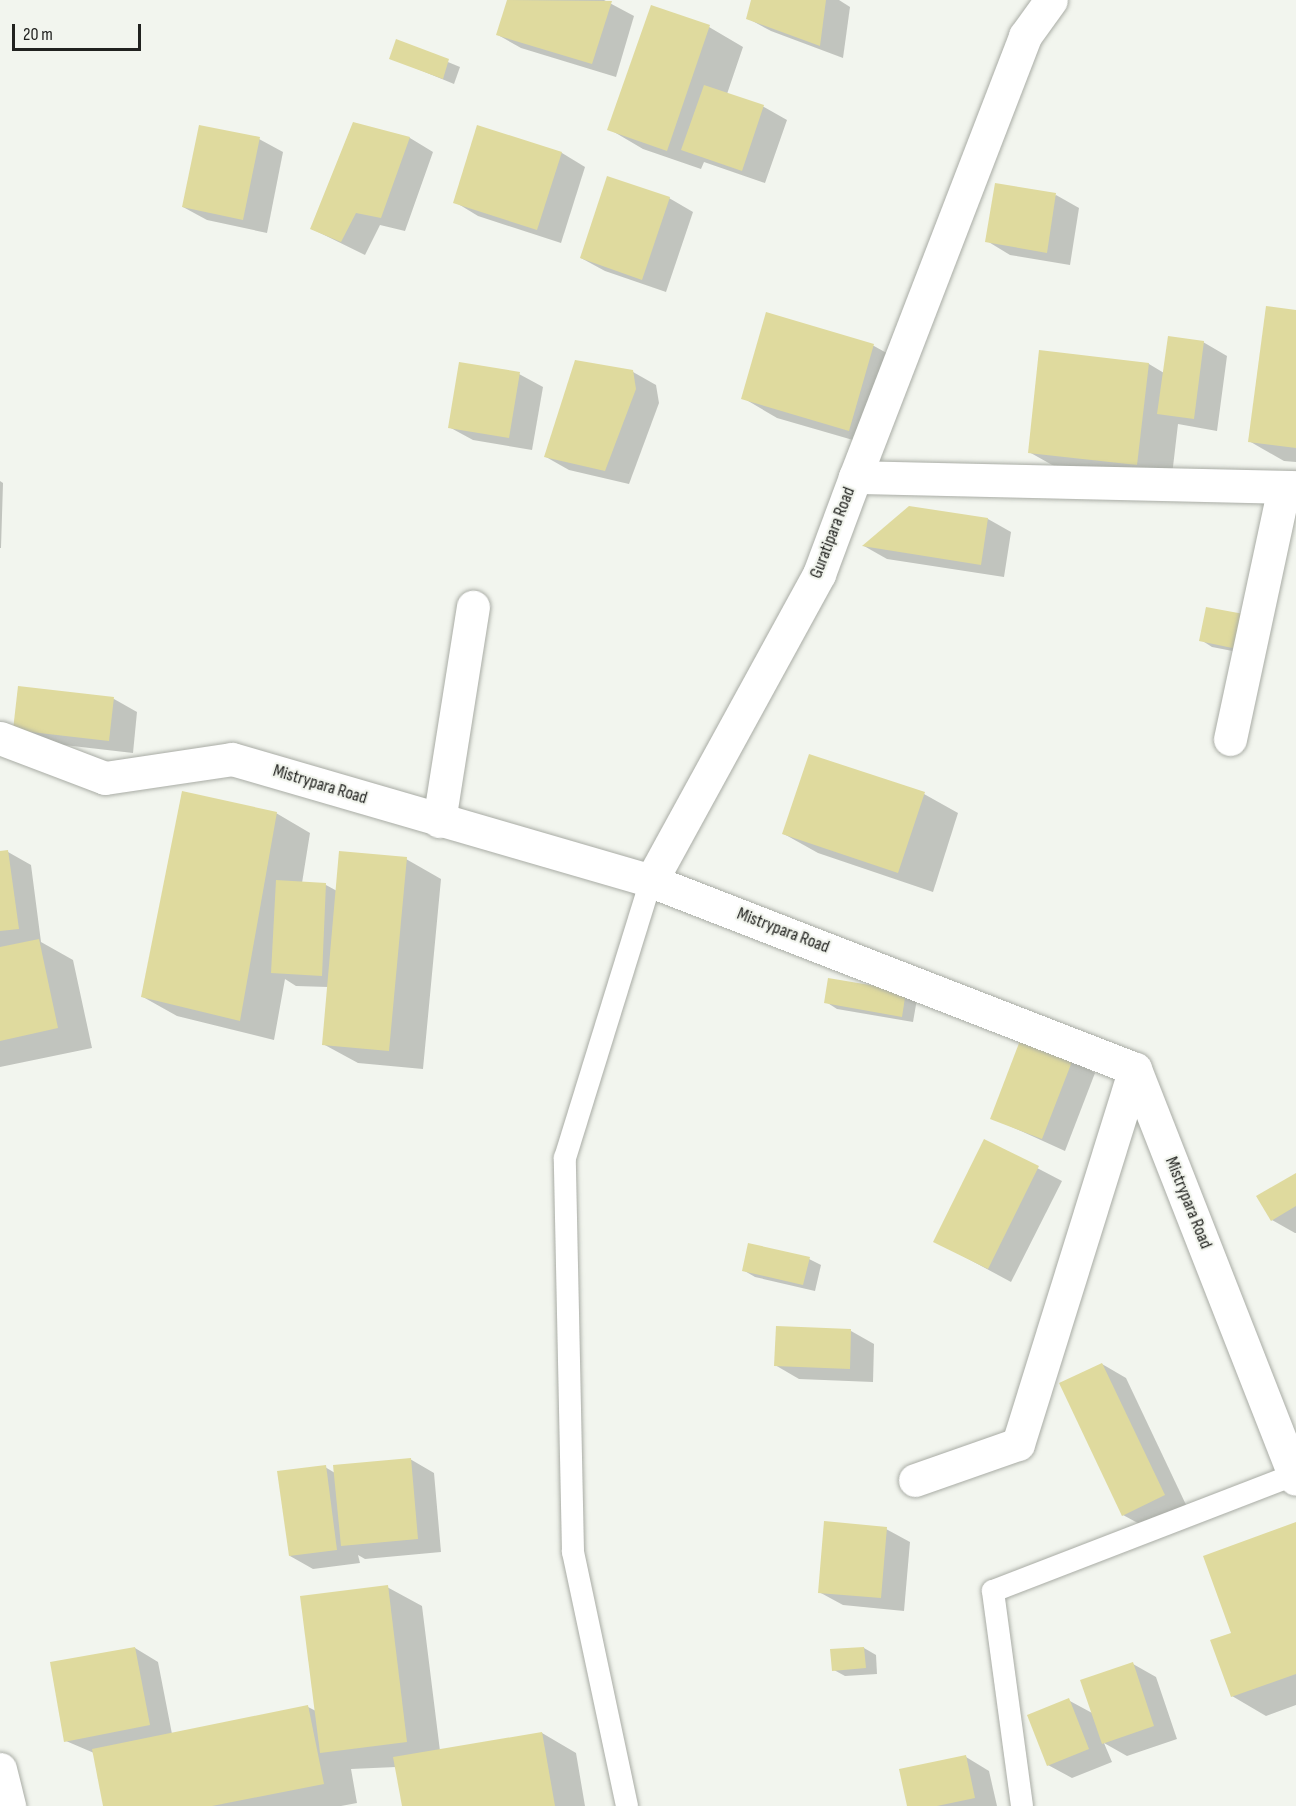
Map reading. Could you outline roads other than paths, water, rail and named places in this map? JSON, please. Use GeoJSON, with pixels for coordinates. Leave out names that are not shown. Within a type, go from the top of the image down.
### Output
{"type":"FeatureCollection","features":[{"type":"Feature","properties":{"kind":"street"},"geometry":{"type":"LineString","coordinates":[[855,477],[1025,36],[1051,0]]}},
{"type":"Feature","properties":{"kind":"street","name":"Guratipara Road"},"geometry":{"type":"LineString","coordinates":[[651,881],[819,574],[855,477],[1290,487]]}},
{"type":"Feature","properties":{"kind":"street"},"geometry":{"type":"LineString","coordinates":[[1230,739],[1290,487]]}},
{"type":"Feature","properties":{"kind":"street"},"geometry":{"type":"LineString","coordinates":[[439,820],[473,607]]}},
{"type":"Feature","properties":{"kind":"street","name":"Mistrypara Road"},"geometry":{"type":"LineString","coordinates":[[0,738],[105,778],[232,759],[651,881],[1135,1069],[1295,1477]]}},
{"type":"Feature","properties":{"kind":"street"},"geometry":{"type":"LineString","coordinates":[[915,1480],[1018,1444],[1135,1069]]}},
{"type":"Feature","properties":{"kind":"lane"},"geometry":{"type":"LineString","coordinates":[[627,1806],[573,1552],[565,1158],[651,881]]}},
{"type":"Feature","properties":{"kind":"lane"},"geometry":{"type":"LineString","coordinates":[[1022,1806],[993,1591],[1295,1477]]}}]}
